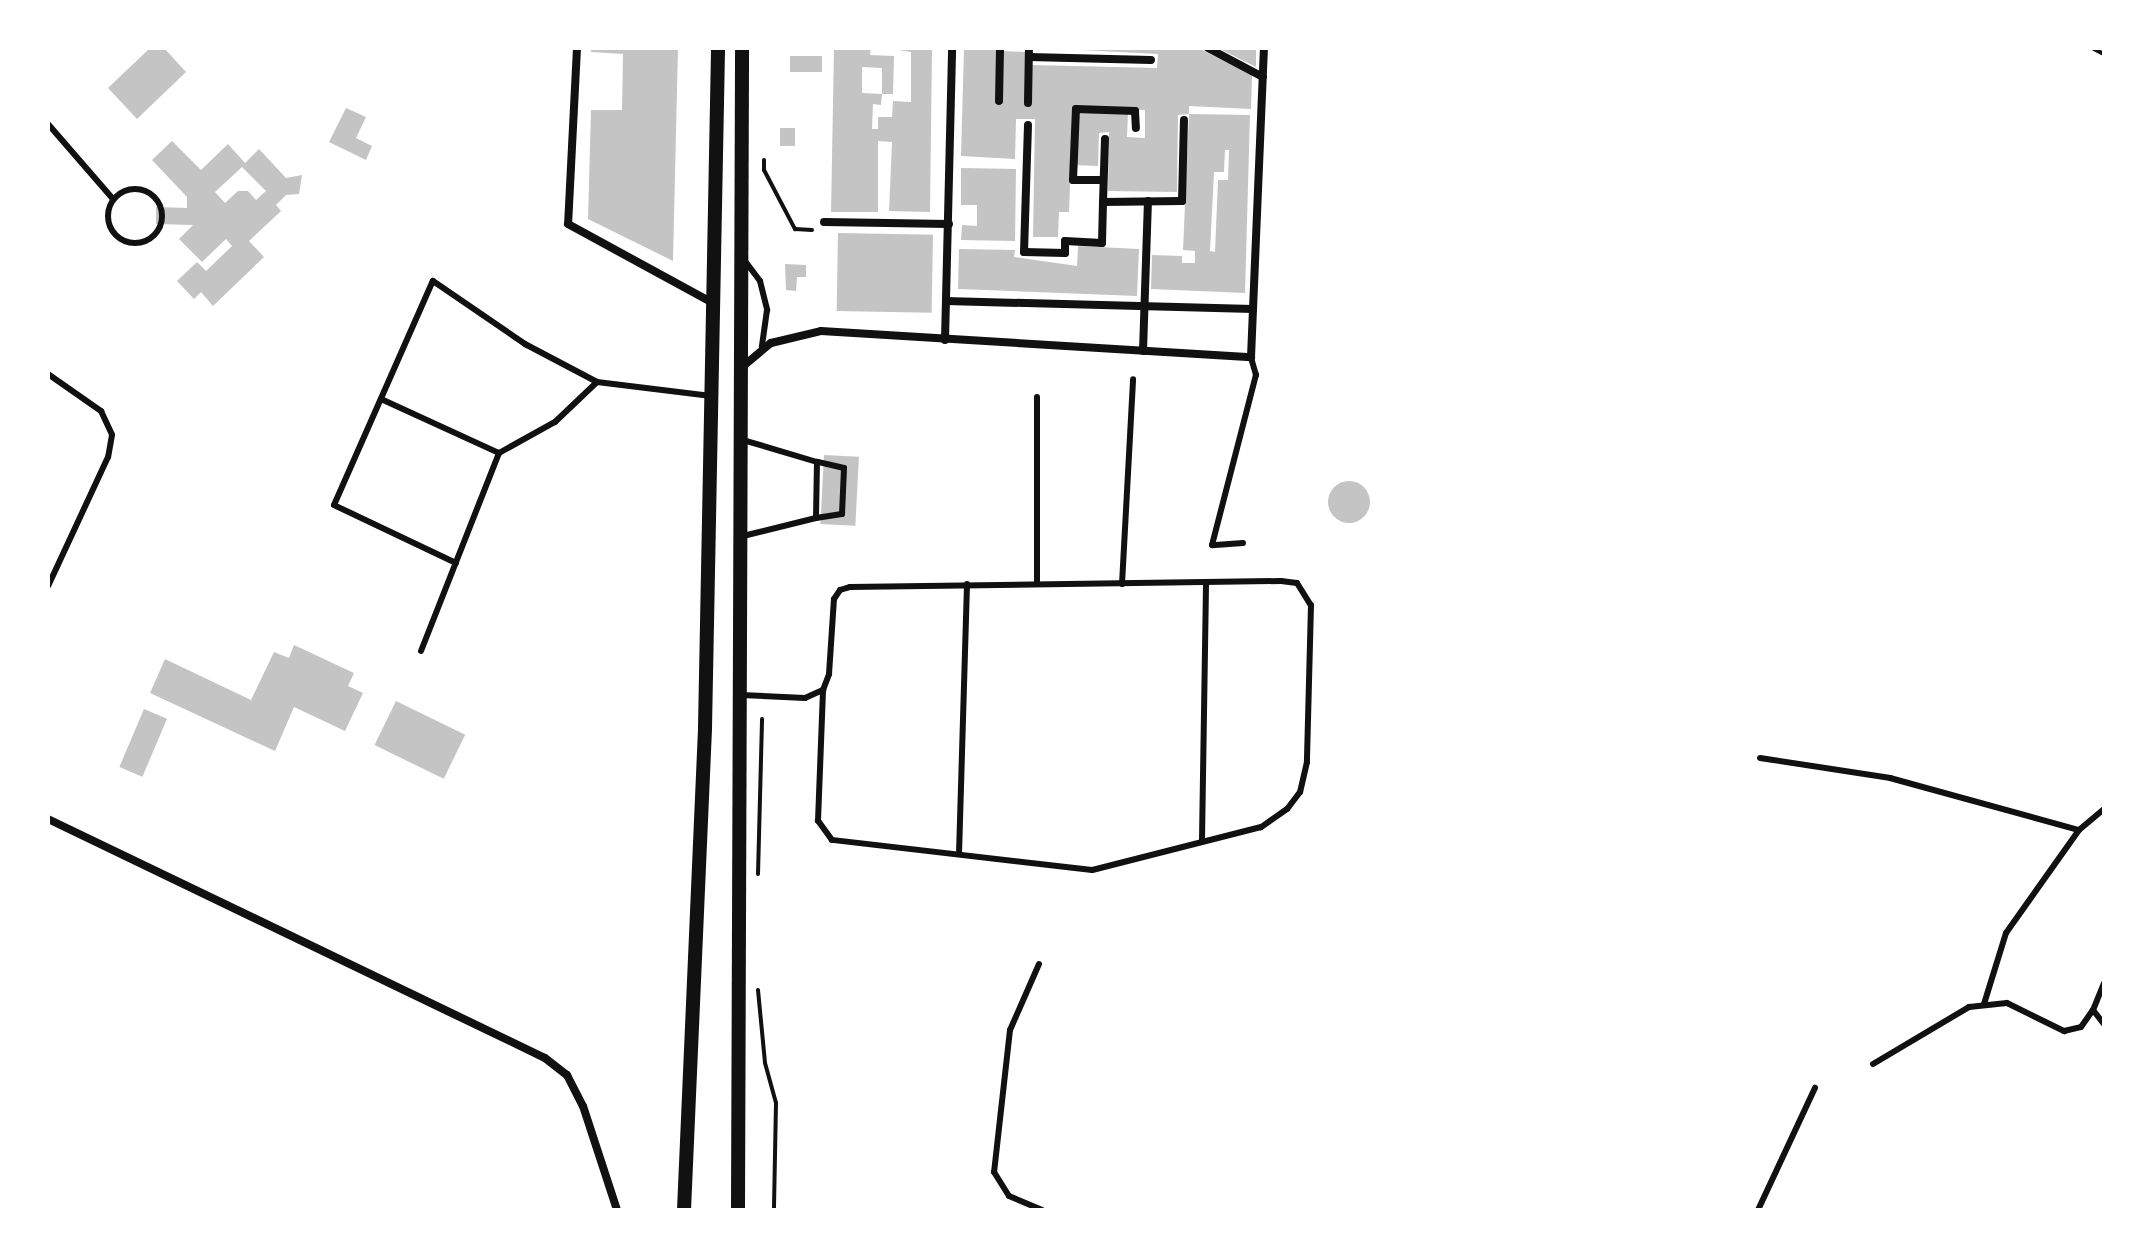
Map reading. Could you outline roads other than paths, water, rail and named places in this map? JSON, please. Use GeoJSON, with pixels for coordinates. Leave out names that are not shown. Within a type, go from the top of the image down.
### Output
{"type":"FeatureCollection","features":[{"type":"Feature","properties":{"kind":"street"},"geometry":{"type":"LineString","coordinates":[[577,48],[568,224],[713,303]]}},
{"type":"Feature","properties":{"kind":"street"},"geometry":{"type":"LineString","coordinates":[[684,1210],[704,744],[718,48]]}},
{"type":"Feature","properties":{"kind":"street"},"geometry":{"type":"LineString","coordinates":[[738,1210],[737,695],[742,48]]}},
{"type":"Feature","properties":{"kind":"street"},"geometry":{"type":"LineString","coordinates":[[945,340],[952,48]]}},
{"type":"Feature","properties":{"kind":"street"},"geometry":{"type":"LineString","coordinates":[[999,101],[1000,48]]}},
{"type":"Feature","properties":{"kind":"street"},"geometry":{"type":"LineString","coordinates":[[1208,48],[1263,77]]}},
{"type":"Feature","properties":{"kind":"street"},"geometry":{"type":"LineString","coordinates":[[740,369],[762,347],[821,331],[1251,357],[1264,48]]}},
{"type":"Feature","properties":{"kind":"street"},"geometry":{"type":"LineString","coordinates":[[1028,103],[1029,52],[1151,60]]}},
{"type":"Feature","properties":{"kind":"street"},"geometry":{"type":"LineString","coordinates":[[1103,180],[1073,180],[1076,109],[1135,111],[1136,128]]}},
{"type":"Feature","properties":{"kind":"street"},"geometry":{"type":"LineString","coordinates":[[1103,202],[1182,201],[1184,120]]}},
{"type":"Feature","properties":{"kind":"street"},"geometry":{"type":"LineString","coordinates":[[1028,125],[1024,252],[1065,253],[1065,241],[1102,243],[1105,139]]}},
{"type":"Feature","properties":{"kind":"street"},"geometry":{"type":"LineString","coordinates":[[1143,351],[1148,201]]}},
{"type":"Feature","properties":{"kind":"street"},"geometry":{"type":"LineString","coordinates":[[824,226],[949,224]]}},
{"type":"Feature","properties":{"kind":"street"},"geometry":{"type":"LineString","coordinates":[[946,301],[1253,309]]}},
{"type":"Feature","properties":{"kind":"street"},"geometry":{"type":"LineString","coordinates":[[48,819],[545,1058],[567,1075],[583,1106],[617,1210]]}},
{"type":"Feature","properties":{"kind":"lane"},"geometry":{"type":"LineString","coordinates":[[48,124],[113,199]]}},
{"type":"Feature","properties":{"kind":"lane"},"geometry":{"type":"LineString","coordinates":[[129,189],[153,195],[162,211],[154,235],[138,243],[115,234],[108,217],[113,199],[129,189]]}},
{"type":"Feature","properties":{"kind":"lane"},"geometry":{"type":"LineString","coordinates":[[741,255],[760,281],[767,310],[762,347]]}},
{"type":"Feature","properties":{"kind":"lane"},"geometry":{"type":"LineString","coordinates":[[456,563],[334,505],[433,281],[525,344],[597,382],[711,396]]}},
{"type":"Feature","properties":{"kind":"lane"},"geometry":{"type":"LineString","coordinates":[[1243,543],[1212,545],[1256,375],[1251,357]]}},
{"type":"Feature","properties":{"kind":"lane"},"geometry":{"type":"LineString","coordinates":[[48,374],[101,411],[112,435],[108,457],[48,586]]}},
{"type":"Feature","properties":{"kind":"lane"},"geometry":{"type":"LineString","coordinates":[[1122,584],[1133,379]]}},
{"type":"Feature","properties":{"kind":"lane"},"geometry":{"type":"LineString","coordinates":[[421,651],[499,453],[555,422],[597,382]]}},
{"type":"Feature","properties":{"kind":"lane"},"geometry":{"type":"LineString","coordinates":[[1037,397],[1037,583]]}},
{"type":"Feature","properties":{"kind":"lane"},"geometry":{"type":"LineString","coordinates":[[381,399],[499,453]]}},
{"type":"Feature","properties":{"kind":"lane"},"geometry":{"type":"LineString","coordinates":[[739,439],[844,468],[842,514],[739,537]]}},
{"type":"Feature","properties":{"kind":"lane"},"geometry":{"type":"LineString","coordinates":[[816,518],[817,462]]}},
{"type":"Feature","properties":{"kind":"lane"},"geometry":{"type":"LineString","coordinates":[[1037,583],[1297,583],[1311,605],[1307,762],[1300,792],[1275,821],[1092,870],[849,844],[822,832],[823,690],[829,674],[832,612],[840,590],[1037,583]]}},
{"type":"Feature","properties":{"kind":"lane"},"geometry":{"type":"LineString","coordinates":[[1202,840],[1206,583]]}},
{"type":"Feature","properties":{"kind":"lane"},"geometry":{"type":"LineString","coordinates":[[959,854],[967,584]]}},
{"type":"Feature","properties":{"kind":"lane"},"geometry":{"type":"LineString","coordinates":[[737,695],[805,698],[823,690]]}},
{"type":"Feature","properties":{"kind":"lane"},"geometry":{"type":"LineString","coordinates":[[1760,758],[1890,778],[2079,830]]}},
{"type":"Feature","properties":{"kind":"lane"},"geometry":{"type":"LineString","coordinates":[[1984,1004],[2006,933],[2079,830],[2104,809]]}},
{"type":"Feature","properties":{"kind":"lane"},"geometry":{"type":"LineString","coordinates":[[1039,964],[1010,1030],[994,1172],[1009,1196],[1042,1210]]}},
{"type":"Feature","properties":{"kind":"lane"},"geometry":{"type":"LineString","coordinates":[[1873,1064],[1969,1007],[1984,1004],[2007,1003],[2064,1031],[2081,1027],[2093,1010],[2104,983]]}},
{"type":"Feature","properties":{"kind":"lane"},"geometry":{"type":"LineString","coordinates":[[2093,1010],[2104,1024]]}},
{"type":"Feature","properties":{"kind":"lane"},"geometry":{"type":"LineString","coordinates":[[1758,1210],[1815,1088]]}}]}
